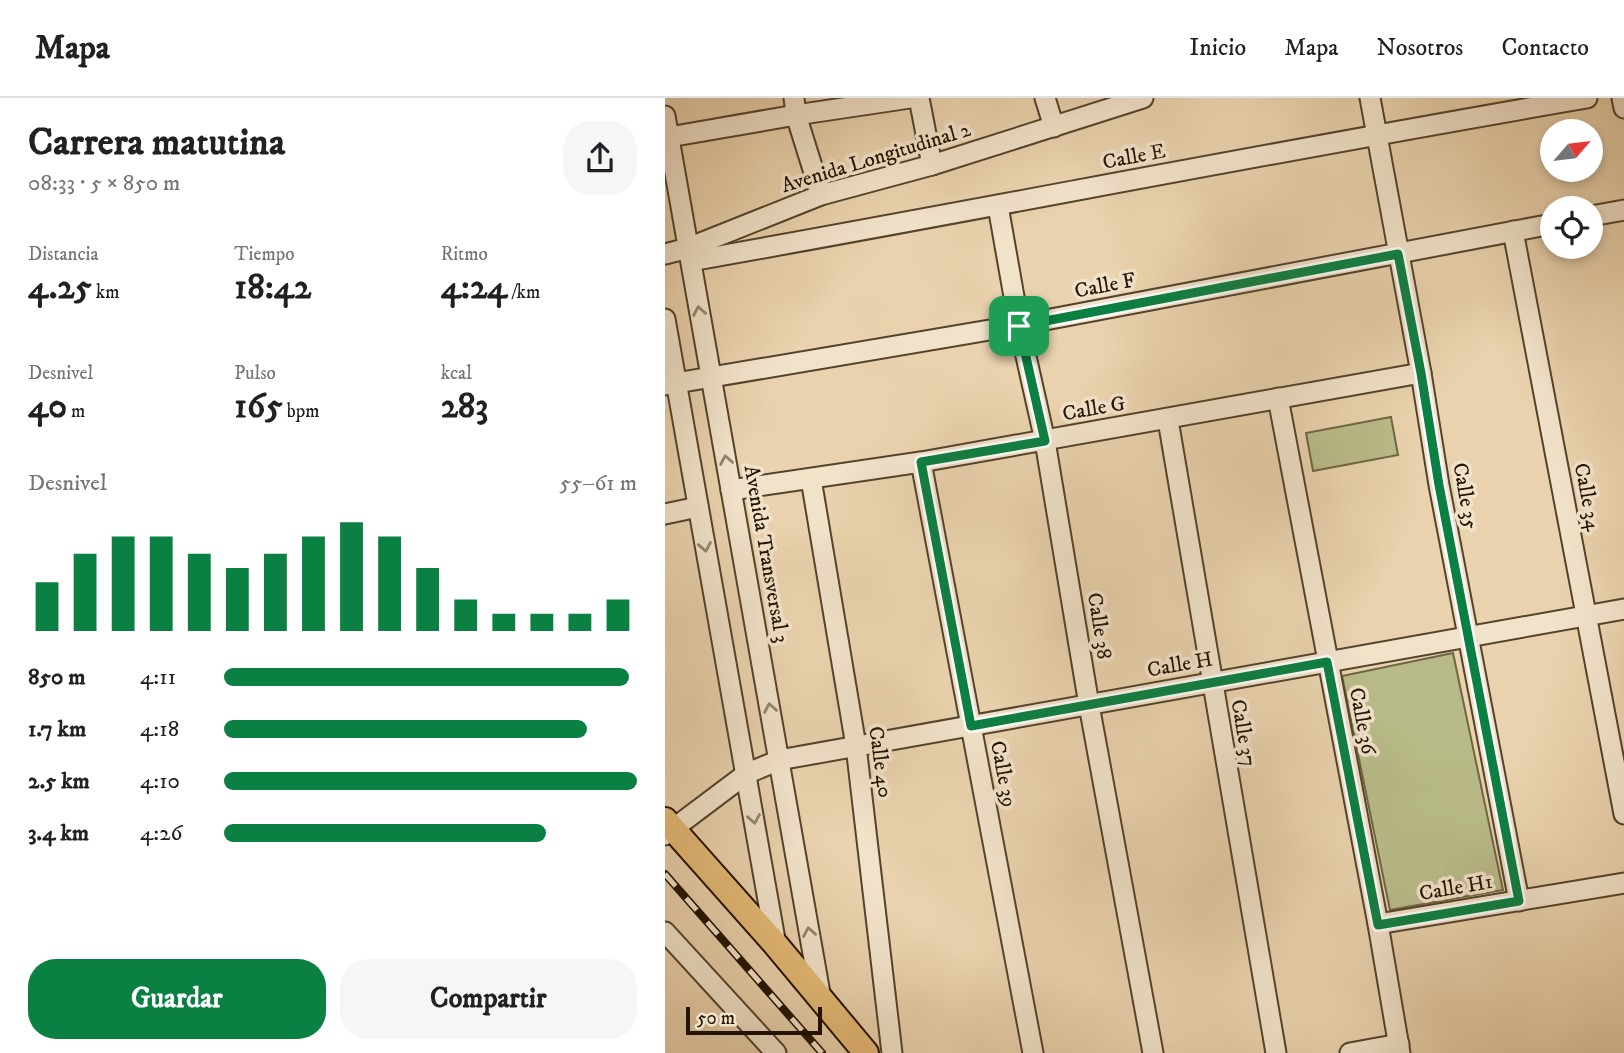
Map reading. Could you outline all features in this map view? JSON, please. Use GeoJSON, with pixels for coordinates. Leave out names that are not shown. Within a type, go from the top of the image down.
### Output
{"type":"FeatureCollection","features":[{"type":"Feature","properties":{"kind":"main road"},"geometry":{"type":"LineString","coordinates":[[668,828],[776,945],[866,1053]]}},
{"type":"Feature","properties":{"kind":"street"},"geometry":{"type":"LineString","coordinates":[[669,137],[795,106],[910,98]]}},
{"type":"Feature","properties":{"kind":"street"},"geometry":{"type":"LineString","coordinates":[[919,98],[932,165]]}},
{"type":"Feature","properties":{"kind":"street"},"geometry":{"type":"LineString","coordinates":[[1045,98],[1054,127]]}},
{"type":"Feature","properties":{"kind":"street","name":"Avenida Longitudinal 2"},"geometry":{"type":"LineString","coordinates":[[665,254],[689,254],[821,195],[932,165],[1143,98]]}},
{"type":"Feature","properties":{"kind":"street","name":"Calle 35"},"geometry":{"type":"LineString","coordinates":[[1370,98],[1439,485],[1519,901]]}},
{"type":"Feature","properties":{"kind":"street","name":"Calle E"},"geometry":{"type":"LineString","coordinates":[[689,254],[998,206],[1376,134],[1587,98]]}},
{"type":"Feature","properties":{"kind":"street"},"geometry":{"type":"LineString","coordinates":[[1622,98],[1624,108]]}},
{"type":"Feature","properties":{"kind":"street"},"geometry":{"type":"LineString","coordinates":[[795,106],[821,195]]}},
{"type":"Feature","properties":{"kind":"street","name":"Avenida Transversal 3"},"geometry":{"type":"LineString","coordinates":[[665,116],[821,999]]}},
{"type":"Feature","properties":{"kind":"street","name":"Calle 38"},"geometry":{"type":"LineString","coordinates":[[998,206],[1019,326],[1045,441],[1089,705],[1153,1053]]}},
{"type":"Feature","properties":{"kind":"street"},"geometry":{"type":"LineString","coordinates":[[1603,214],[1624,210]]}},
{"type":"Feature","properties":{"kind":"street","name":"Calle F"},"geometry":{"type":"LineString","coordinates":[[671,384],[1019,326],[1540,225]]}},
{"type":"Feature","properties":{"kind":"street","name":"Calle 34"},"geometry":{"type":"LineString","coordinates":[[1513,231],[1624,814]]}},
{"type":"Feature","properties":{"kind":"street"},"geometry":{"type":"LineString","coordinates":[[665,319],[671,384],[698,507],[776,945]]}},
{"type":"Feature","properties":{"kind":"street","name":"Calle G"},"geometry":{"type":"LineString","coordinates":[[731,491],[1045,441],[1421,373]]}},
{"type":"Feature","properties":{"kind":"street","name":"Calle 36"},"geometry":{"type":"LineString","coordinates":[[1278,398],[1400,1049]]}},
{"type":"Feature","properties":{"kind":"street","name":"Calle 37"},"geometry":{"type":"LineString","coordinates":[[1168,419],[1276,1053]]}},
{"type":"Feature","properties":{"kind":"street","name":"Calle 39"},"geometry":{"type":"LineString","coordinates":[[921,462],[1033,1053]]}},
{"type":"Feature","properties":{"kind":"street","name":"Calle 40"},"geometry":{"type":"LineString","coordinates":[[811,479],[856,746],[892,1053]]}},
{"type":"Feature","properties":{"kind":"street"},"geometry":{"type":"LineString","coordinates":[[665,514],[698,507]]}},
{"type":"Feature","properties":{"kind":"street","name":"Calle H"},"geometry":{"type":"LineString","coordinates":[[668,828],[746,774],[779,760],[1624,609]]}},
{"type":"Feature","properties":{"kind":"street","name":"Calle H1"},"geometry":{"type":"LineString","coordinates":[[1378,925],[1624,883]]}},
{"type":"Feature","properties":{"kind":"street"},"geometry":{"type":"LineString","coordinates":[[665,932],[776,1053]]}},
{"type":"Feature","properties":{"kind":"street"},"geometry":{"type":"LineString","coordinates":[[1350,1053],[1400,1049]]}},
{"type":"Feature","properties":{"kind":"green space"},"geometry":{"type":"Polygon","coordinates":[[[1391,417],[1398,455],[1313,471],[1306,433],[1391,417]]]}},
{"type":"Feature","properties":{"kind":"green space"},"geometry":{"type":"Polygon","coordinates":[[[1453,653],[1503,890],[1390,910],[1342,676],[1453,653]]]}},
{"type":"Feature","properties":{"kind":"railway"},"geometry":{"type":"LineString","coordinates":[[665,874],[822,1053]]}},
{"type":"Feature","properties":{"kind":"route"},"geometry":{"type":"LineString","coordinates":[[1398,254],[1439,485],[1519,901],[1378,925],[1327,662],[971,726],[921,462],[1045,441],[1019,326],[1398,254]]}}]}
